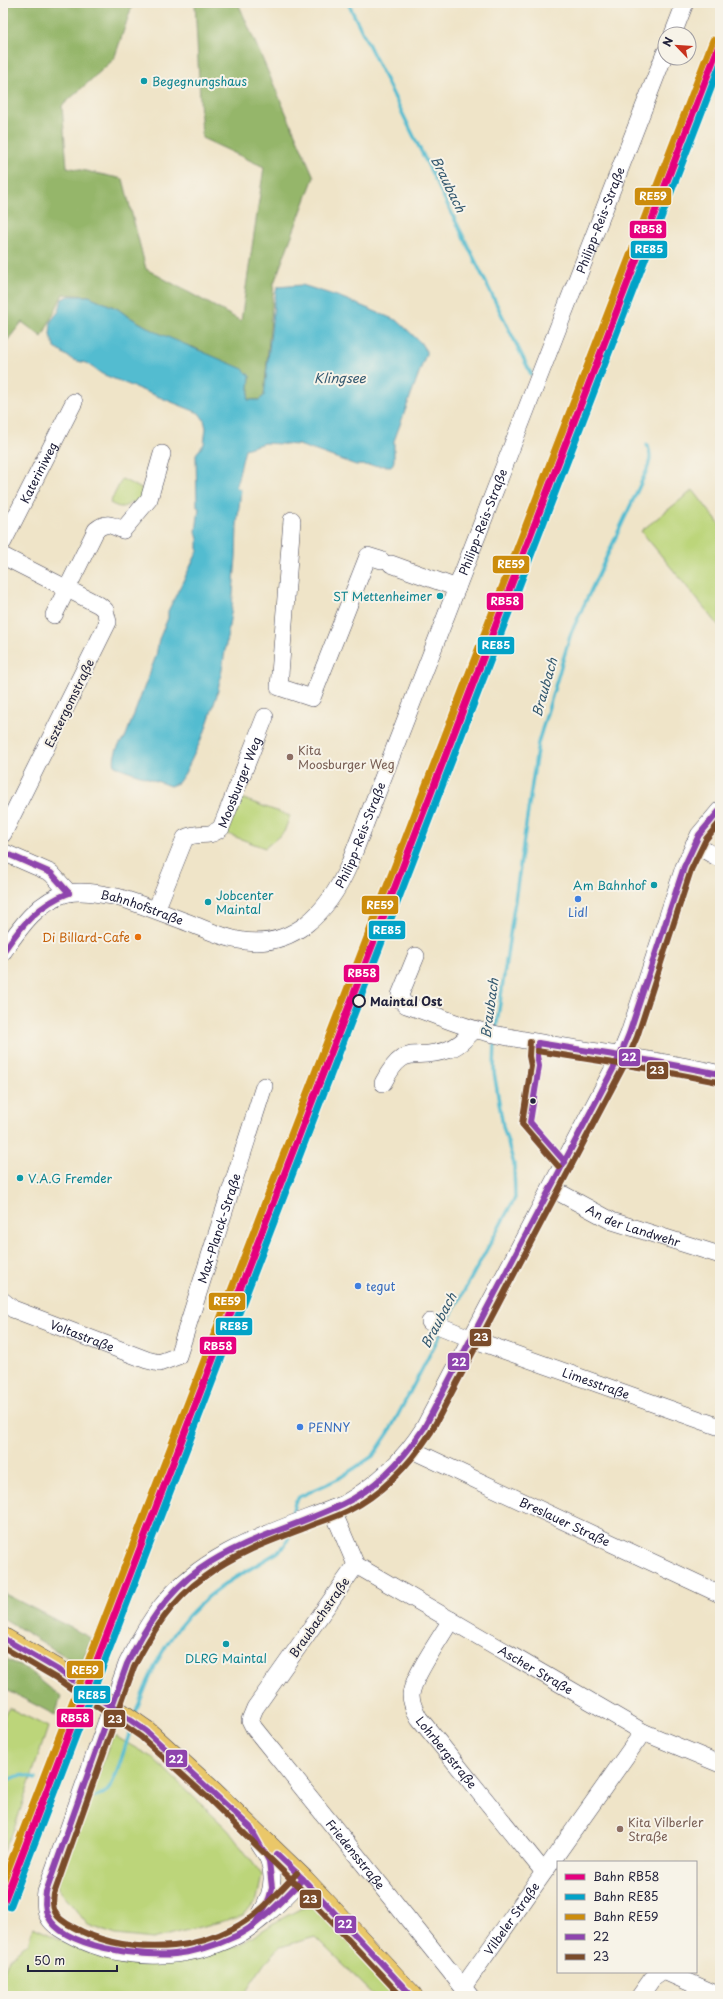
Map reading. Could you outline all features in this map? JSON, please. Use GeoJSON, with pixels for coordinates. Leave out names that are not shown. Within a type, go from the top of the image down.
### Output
{"type":"FeatureCollection","features":[{"type":"Feature","properties":{"kind":"main road"},"geometry":{"type":"LineString","coordinates":[[3,1638],[60,1671],[146,1731],[250,1827],[303,1879],[412,1996]]}},
{"type":"Feature","properties":{"kind":"street"},"geometry":{"type":"LineString","coordinates":[[676,26],[685,3]]}},
{"type":"Feature","properties":{"kind":"street","name":"Philipp-Reis-Straße"},"geometry":{"type":"LineString","coordinates":[[250,941],[268,941],[279,938],[290,934],[310,922],[326,906],[342,881],[660,66]]}},
{"type":"Feature","properties":{"kind":"street","name":"Kateriniweg"},"geometry":{"type":"LineString","coordinates":[[3,542],[74,402]]}},
{"type":"Feature","properties":{"kind":"street"},"geometry":{"type":"LineString","coordinates":[[54,615],[96,530],[104,524],[109,524],[123,530],[149,499],[162,454]]}},
{"type":"Feature","properties":{"kind":"street"},"geometry":{"type":"LineString","coordinates":[[292,520],[279,687],[312,698],[368,556],[457,588]]}},
{"type":"Feature","properties":{"kind":"street","name":"Esztergomstraße"},"geometry":{"type":"LineString","coordinates":[[3,556],[100,605],[106,610],[108,622],[3,834]]}},
{"type":"Feature","properties":{"kind":"street","name":"Moosburger Weg"},"geometry":{"type":"LineString","coordinates":[[156,910],[185,838],[196,834],[214,834],[222,828],[265,717]]}},
{"type":"Feature","properties":{"kind":"street"},"geometry":{"type":"LineString","coordinates":[[303,1879],[255,1924],[236,1936],[190,1951],[158,1955],[129,1955],[105,1950],[65,1932],[50,1920],[44,1909],[46,1892],[127,1664],[140,1638],[161,1606],[195,1573],[225,1554],[332,1509],[354,1498],[377,1482],[410,1449],[424,1428],[620,1056],[629,1034],[684,867],[694,844],[705,827],[720,810]]}},
{"type":"Feature","properties":{"kind":"street"},"geometry":{"type":"LineString","coordinates":[[694,844],[720,859]]}},
{"type":"Feature","properties":{"kind":"street"},"geometry":{"type":"LineString","coordinates":[[3,852],[40,870],[51,873],[69,893],[50,901],[27,920],[3,952]]}},
{"type":"Feature","properties":{"kind":"street"},"geometry":{"type":"LineString","coordinates":[[40,870],[47,884],[50,901]]}},
{"type":"Feature","properties":{"kind":"street","name":"Bahnhofstraße"},"geometry":{"type":"LineString","coordinates":[[69,893],[100,894],[117,897],[156,910],[217,934],[238,940],[250,941]]}},
{"type":"Feature","properties":{"kind":"street"},"geometry":{"type":"LineString","coordinates":[[416,956],[400,995],[402,1001],[406,1004],[490,1033],[620,1056],[649,1059],[720,1074]]}},
{"type":"Feature","properties":{"kind":"street"},"geometry":{"type":"LineString","coordinates":[[382,1083],[394,1063],[400,1058],[409,1055],[448,1050],[464,1040],[490,1033]]}},
{"type":"Feature","properties":{"kind":"street","name":"Max-Planck-Straße"},"geometry":{"type":"LineString","coordinates":[[164,1362],[178,1356],[264,1086]]}},
{"type":"Feature","properties":{"kind":"street","name":"An der Landwehr"},"geometry":{"type":"LineString","coordinates":[[551,1188],[612,1221],[720,1255]]}},
{"type":"Feature","properties":{"kind":"street","name":"Voltastraße"},"geometry":{"type":"LineString","coordinates":[[5,1307],[147,1360],[164,1362]]}},
{"type":"Feature","properties":{"kind":"street"},"geometry":{"type":"LineString","coordinates":[[430,1322],[472,1339]]}},
{"type":"Feature","properties":{"kind":"street","name":"Limesstraße"},"geometry":{"type":"LineString","coordinates":[[472,1339],[720,1427]]}},
{"type":"Feature","properties":{"kind":"street","name":"Breslauer Straße"},"geometry":{"type":"LineString","coordinates":[[410,1449],[720,1594]]}},
{"type":"Feature","properties":{"kind":"street","name":"Braubachstraße"},"geometry":{"type":"LineString","coordinates":[[250,1720],[255,1708],[356,1565],[332,1509]]}},
{"type":"Feature","properties":{"kind":"street","name":"Ascher Straße"},"geometry":{"type":"LineString","coordinates":[[356,1565],[643,1732],[720,1764]]}},
{"type":"Feature","properties":{"kind":"street","name":"Lohrbergstraße"},"geometry":{"type":"LineString","coordinates":[[451,1620],[413,1685],[412,1701],[414,1710],[543,1871]]}},
{"type":"Feature","properties":{"kind":"street","name":"Friedensstraße"},"geometry":{"type":"LineString","coordinates":[[250,1720],[254,1728],[466,1991]]}},
{"type":"Feature","properties":{"kind":"street","name":"Vilbeler Straße"},"geometry":{"type":"LineString","coordinates":[[466,1991],[543,1871],[643,1732]]}},
{"type":"Feature","properties":{"kind":"street"},"geometry":{"type":"LineString","coordinates":[[250,1827],[269,1860],[272,1874],[272,1888],[268,1902],[255,1924]]}},
{"type":"Feature","properties":{"kind":"street"},"geometry":{"type":"LineString","coordinates":[[640,1996],[652,1979],[661,1973]]}},
{"type":"Feature","properties":{"kind":"street"},"geometry":{"type":"LineString","coordinates":[[668,1973],[720,1996]]}},
{"type":"Feature","properties":{"kind":"green space"},"geometry":{"type":"Polygon","coordinates":[[[3,3],[133,3],[114,59],[62,106],[67,167],[123,179],[146,269],[241,321],[264,167],[202,138],[195,3],[238,3],[314,177],[274,283],[264,396],[259,400],[248,400],[250,376],[193,347],[180,344],[156,332],[118,309],[89,296],[63,294],[42,337],[22,322],[3,346],[3,3]]]}},
{"type":"Feature","properties":{"kind":"green space"},"geometry":{"type":"Polygon","coordinates":[[[122,479],[146,491],[138,505],[131,502],[126,506],[121,507],[110,503],[122,479]]]}},
{"type":"Feature","properties":{"kind":"green space"},"geometry":{"type":"Polygon","coordinates":[[[693,490],[720,525],[720,627],[641,531],[693,490]]]}},
{"type":"Feature","properties":{"kind":"green space"},"geometry":{"type":"Polygon","coordinates":[[[238,797],[290,816],[284,832],[265,848],[225,833],[238,797]]]}},
{"type":"Feature","properties":{"kind":"green space"},"geometry":{"type":"Polygon","coordinates":[[[3,1593],[91,1638],[81,1666],[3,1618],[3,1593]]]}},
{"type":"Feature","properties":{"kind":"green space"},"geometry":{"type":"Polygon","coordinates":[[[3,1657],[29,1671],[61,1697],[55,1715],[3,1688],[3,1657]]]}},
{"type":"Feature","properties":{"kind":"green space"},"geometry":{"type":"Polygon","coordinates":[[[9,1708],[48,1727],[14,1829],[3,1853],[3,1717],[9,1708]]]}},
{"type":"Feature","properties":{"kind":"green space"},"geometry":{"type":"Polygon","coordinates":[[[113,1735],[153,1758],[228,1830],[262,1875],[257,1899],[243,1916],[153,1939],[116,1935],[88,1925],[57,1887],[113,1735]]]}},
{"type":"Feature","properties":{"kind":"green space"},"geometry":{"type":"Polygon","coordinates":[[[302,1908],[311,1908],[320,1912],[402,1996],[375,1996],[315,1937],[280,1947],[264,1964],[243,1996],[3,1996],[3,1978],[6,1966],[14,1955],[28,1944],[33,1927],[101,1958],[135,1964],[188,1959],[238,1946],[279,1920],[302,1908]]]}},
{"type":"Feature","properties":{"kind":"water","name":"Klingsee"},"geometry":{"type":"Polygon","coordinates":[[[302,285],[340,297],[398,321],[420,342],[426,351],[426,354],[394,441],[394,461],[392,466],[356,465],[299,445],[264,443],[245,449],[236,487],[241,490],[237,525],[232,607],[217,695],[204,734],[185,773],[178,783],[170,786],[115,766],[114,758],[118,747],[125,738],[156,656],[159,639],[168,618],[168,611],[198,551],[198,539],[196,532],[199,508],[197,507],[196,454],[204,444],[206,428],[204,420],[199,413],[102,374],[86,363],[73,360],[55,348],[50,335],[51,321],[59,311],[62,299],[69,296],[89,296],[118,309],[156,332],[243,369],[250,376],[248,400],[259,400],[264,396],[277,287],[302,285]]]}},
{"type":"Feature","properties":{"kind":"waterway","name":"Braubach"},"geometry":{"type":"LineString","coordinates":[[348,3],[531,374]]}},
{"type":"Feature","properties":{"kind":"waterway","name":"Braubach"},"geometry":{"type":"LineString","coordinates":[[496,1030],[538,743],[571,633],[647,470],[650,458],[650,451],[647,445]]}},
{"type":"Feature","properties":{"kind":"waterway","name":"Braubach"},"geometry":{"type":"LineString","coordinates":[[446,1324],[515,1198],[514,1164],[503,1126],[494,1072],[495,1038]]}},
{"type":"Feature","properties":{"kind":"waterway","name":"Braubach"},"geometry":{"type":"LineString","coordinates":[[292,1514],[295,1502],[299,1497],[338,1479],[373,1456],[389,1432],[442,1331]]}},
{"type":"Feature","properties":{"kind":"waterway","name":"Braubach"},"geometry":{"type":"LineString","coordinates":[[135,1715],[146,1685],[160,1656],[177,1629],[188,1616],[217,1590],[278,1552],[285,1545],[289,1537]]}},
{"type":"Feature","properties":{"kind":"waterway","name":"Braubach"},"geometry":{"type":"LineString","coordinates":[[84,1800],[102,1794],[110,1787],[114,1780],[131,1729]]}},
{"type":"Feature","properties":{"kind":"waterway","name":"Braubach"},"geometry":{"type":"LineString","coordinates":[[3,1784],[22,1775],[35,1779]]}},
{"type":"Feature","properties":{"kind":"rail line","name":"RE59"},"geometry":{"type":"LineString","coordinates":[[3,1882],[713,40]]}},
{"type":"Feature","properties":{"kind":"rail line","name":"RB58"},"geometry":{"type":"LineString","coordinates":[[3,1904],[720,43]]}},
{"type":"Feature","properties":{"kind":"rail line","name":"RE85"},"geometry":{"type":"LineString","coordinates":[[10,1907],[720,65]]}},
{"type":"Feature","properties":{"kind":"transit line","name":"22"},"geometry":{"type":"LineString","coordinates":[[303,1879],[272,1910],[246,1931],[214,1945],[190,1952],[175,1954],[161,1955],[125,1952],[86,1943],[70,1936],[56,1927],[48,1916],[45,1907],[46,1892],[127,1664],[149,1624],[167,1600],[188,1578],[217,1558],[252,1541],[343,1504],[367,1490],[399,1461],[424,1428],[620,1056],[629,1034],[684,867],[699,835],[720,810]]}},
{"type":"Feature","properties":{"kind":"transit line","name":"23"},"geometry":{"type":"LineString","coordinates":[[297,1873],[267,1904],[241,1924],[211,1938],[182,1945],[161,1947],[135,1946],[97,1938],[63,1921],[56,1915],[53,1905],[54,1894],[134,1667],[148,1641],[173,1606],[193,1586],[228,1561],[266,1543],[337,1516],[372,1496],[384,1487],[404,1467],[431,1432],[627,1060],[637,1037],[691,870],[706,839],[720,822]]}},
{"type":"Feature","properties":{"kind":"transit line","name":"22"},"geometry":{"type":"LineString","coordinates":[[3,852],[51,873],[69,893]]}},
{"type":"Feature","properties":{"kind":"transit line","name":"22"},"geometry":{"type":"LineString","coordinates":[[3,952],[17,933],[32,917],[49,903],[69,893]]}},
{"type":"Feature","properties":{"kind":"transit line","name":"23"},"geometry":{"type":"LineString","coordinates":[[530,1042],[529,1056],[531,1066],[522,1124],[559,1167]]}},
{"type":"Feature","properties":{"kind":"transit line","name":"22"},"geometry":{"type":"LineString","coordinates":[[538,1043],[652,1061],[720,1074]]}},
{"type":"Feature","properties":{"kind":"transit line","name":"22"},"geometry":{"type":"LineString","coordinates":[[538,1043],[537,1056],[539,1066],[530,1122],[565,1162]]}},
{"type":"Feature","properties":{"kind":"transit line","name":"23"},"geometry":{"type":"LineString","coordinates":[[537,1051],[651,1069],[718,1082]]}},
{"type":"Feature","properties":{"kind":"transit line","name":"22"},"geometry":{"type":"LineString","coordinates":[[3,1638],[60,1671],[146,1731],[250,1827],[269,1861],[272,1888],[268,1902],[255,1924],[251,1927]]}},
{"type":"Feature","properties":{"kind":"transit line","name":"23"},"geometry":{"type":"LineString","coordinates":[[3,1647],[56,1678],[141,1737],[208,1798],[297,1885],[401,1996]]}},
{"type":"Feature","properties":{"kind":"transit line","name":"22"},"geometry":{"type":"LineString","coordinates":[[277,1854],[303,1879],[412,1996]]}},
{"type":"Feature","properties":{"kind":"place","name":"Begegnungshaus"},"geometry":{"type":"Point","coordinates":[144,81]}},
{"type":"Feature","properties":{"kind":"place","name":"ST Mettenheimer"},"geometry":{"type":"Point","coordinates":[440,596]}},
{"type":"Feature","properties":{"kind":"place","name":"Kita Moosburger Weg"},"geometry":{"type":"Point","coordinates":[290,757]}},
{"type":"Feature","properties":{"kind":"place","name":"Am Bahnhof"},"geometry":{"type":"Point","coordinates":[654,885]}},
{"type":"Feature","properties":{"kind":"place","name":"Lidl"},"geometry":{"type":"Point","coordinates":[578,899]}},
{"type":"Feature","properties":{"kind":"place","name":"Jobcenter Maintal"},"geometry":{"type":"Point","coordinates":[208,902]}},
{"type":"Feature","properties":{"kind":"place","name":"Di Billard-Cafe"},"geometry":{"type":"Point","coordinates":[138,937]}},
{"type":"Feature","properties":{"kind":"place","name":"Maintal Ost"},"geometry":{"type":"Point","coordinates":[359,1001]}},
{"type":"Feature","properties":{"kind":"place","name":"V.A.G Fremder"},"geometry":{"type":"Point","coordinates":[20,1178]}},
{"type":"Feature","properties":{"kind":"place","name":"tegut"},"geometry":{"type":"Point","coordinates":[358,1286]}},
{"type":"Feature","properties":{"kind":"place","name":"PENNY"},"geometry":{"type":"Point","coordinates":[300,1427]}},
{"type":"Feature","properties":{"kind":"place","name":"DLRG Maintal"},"geometry":{"type":"Point","coordinates":[226,1644]}},
{"type":"Feature","properties":{"kind":"place","name":"Kita Vilberler Straße"},"geometry":{"type":"Point","coordinates":[620,1829]}}]}
